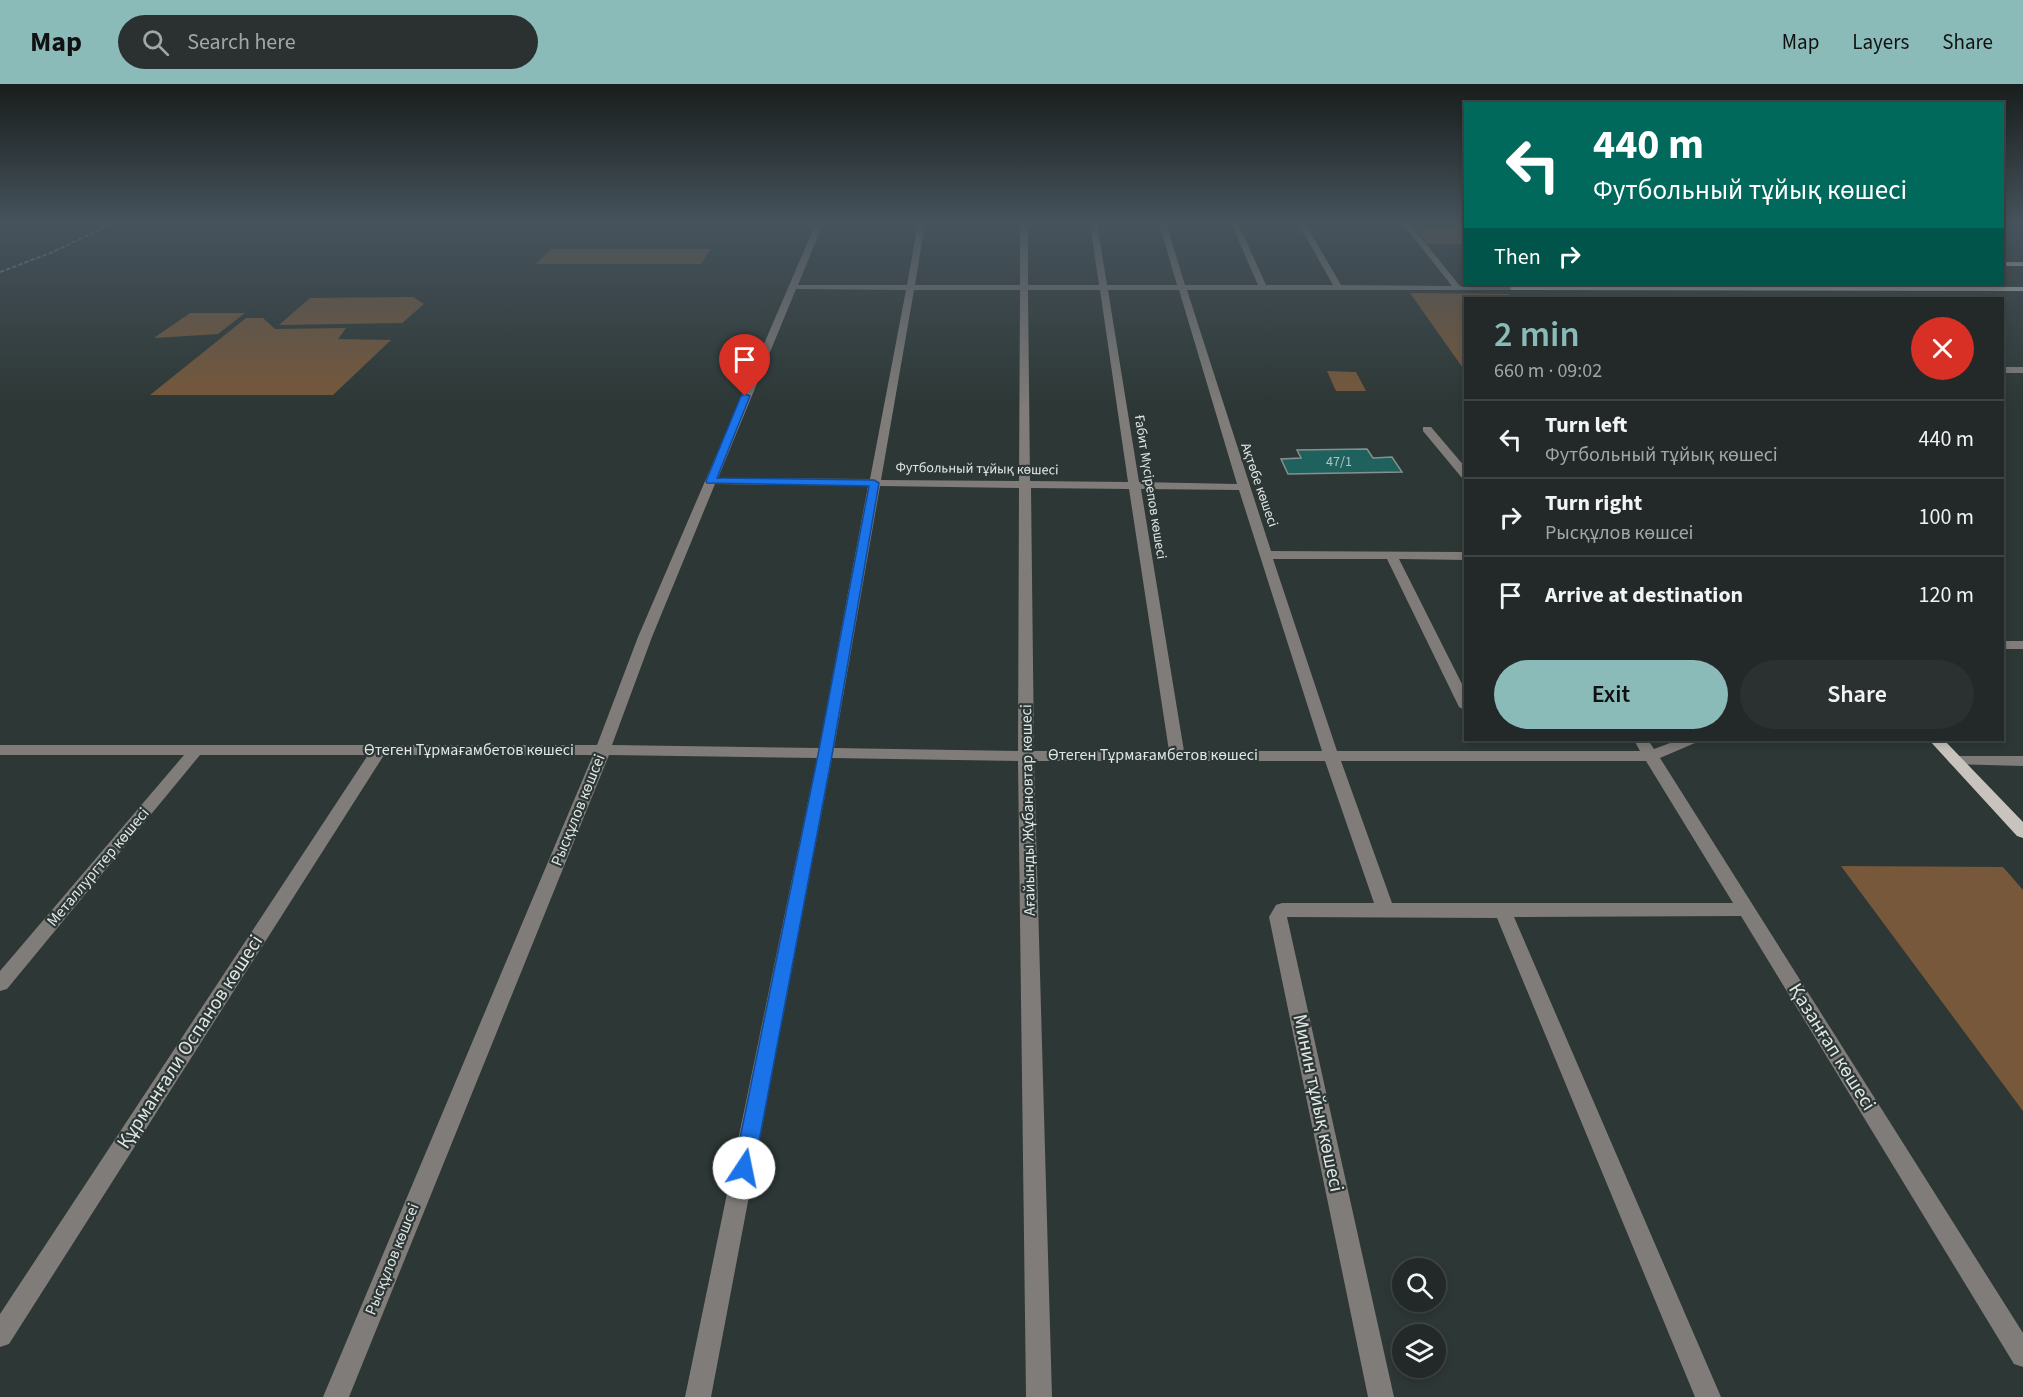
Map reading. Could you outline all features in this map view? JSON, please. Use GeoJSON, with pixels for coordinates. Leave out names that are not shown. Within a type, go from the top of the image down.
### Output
{"type":"FeatureCollection","features":[{"type":"Feature","properties":{"kind":"main road"},"geometry":{"type":"LineString","coordinates":[[1512,286],[2023,289]]}},
{"type":"Feature","properties":{"kind":"main road"},"geometry":{"type":"LineString","coordinates":[[1512,286],[1523,297]]}},
{"type":"Feature","properties":{"kind":"main road"},"geometry":{"type":"LineString","coordinates":[[1937,741],[2023,832]]}},
{"type":"Feature","properties":{"kind":"street","name":"Ағайынды Жұбановтар көшесі"},"geometry":{"type":"LineString","coordinates":[[1026,284],[1026,756],[1039,1397]]}},
{"type":"Feature","properties":{"kind":"street","name":"Ғабит Мүсірепов көшесі"},"geometry":{"type":"LineString","coordinates":[[1101,284],[1136,486],[1177,755]]}},
{"type":"Feature","properties":{"kind":"street","name":"Ақтөбе көшесі"},"geometry":{"type":"LineString","coordinates":[[1179,284],[1331,755]]}},
{"type":"Feature","properties":{"kind":"street"},"geometry":{"type":"LineString","coordinates":[[1261,284],[1263,288]]}},
{"type":"Feature","properties":{"kind":"street"},"geometry":{"type":"LineString","coordinates":[[1337,284],[1339,288]]}},
{"type":"Feature","properties":{"kind":"street"},"geometry":{"type":"LineString","coordinates":[[1455,284],[1458,288]]}},
{"type":"Feature","properties":{"kind":"street"},"geometry":{"type":"LineString","coordinates":[[793,287],[1458,288],[1512,286]]}},
{"type":"Feature","properties":{"kind":"street","name":"Рысқұлов көшсеі"},"geometry":{"type":"LineString","coordinates":[[336,1397],[603,750],[645,638],[793,287]]}},
{"type":"Feature","properties":{"kind":"street"},"geometry":{"type":"LineString","coordinates":[[698,1397],[825,755],[910,287]]}},
{"type":"Feature","properties":{"kind":"street"},"geometry":{"type":"LineString","coordinates":[[2004,370],[2023,370]]}},
{"type":"Feature","properties":{"kind":"street"},"geometry":{"type":"LineString","coordinates":[[1427,429],[1464,474]]}},
{"type":"Feature","properties":{"kind":"street","name":"Футбольный тұйық көшесі"},"geometry":{"type":"LineString","coordinates":[[711,481],[1244,487]]}},
{"type":"Feature","properties":{"kind":"street"},"geometry":{"type":"LineString","coordinates":[[1268,555],[1464,556]]}},
{"type":"Feature","properties":{"kind":"street"},"geometry":{"type":"LineString","coordinates":[[1392,556],[1464,703]]}},
{"type":"Feature","properties":{"kind":"street"},"geometry":{"type":"LineString","coordinates":[[2004,645],[2023,645]]}},
{"type":"Feature","properties":{"kind":"street"},"geometry":{"type":"LineString","coordinates":[[1482,741],[1489,755]]}},
{"type":"Feature","properties":{"kind":"street","name":"Өтеген Тұрмағамбетов көшесі"},"geometry":{"type":"LineString","coordinates":[[0,750],[603,750],[825,755],[1026,756],[1489,755],[1646,748],[1684,741]]}},
{"type":"Feature","properties":{"kind":"street","name":"Қазанғап көшесі"},"geometry":{"type":"LineString","coordinates":[[1646,748],[2023,1355]]}},
{"type":"Feature","properties":{"kind":"street","name":"Металлургтер көшесі"},"geometry":{"type":"LineString","coordinates":[[0,984],[196,750]]}},
{"type":"Feature","properties":{"kind":"street","name":"Құрманғали Оспанов көшесі"},"geometry":{"type":"LineString","coordinates":[[0,1335],[379,750]]}},
{"type":"Feature","properties":{"kind":"street"},"geometry":{"type":"LineString","coordinates":[[1331,755],[1385,909]]}},
{"type":"Feature","properties":{"kind":"street"},"geometry":{"type":"LineString","coordinates":[[1956,761],[2023,761]]}},
{"type":"Feature","properties":{"kind":"street","name":"Минин тұйық көшесі"},"geometry":{"type":"LineString","coordinates":[[1381,1397],[1278,917],[1282,910],[1746,909]]}},
{"type":"Feature","properties":{"kind":"street"},"geometry":{"type":"LineString","coordinates":[[1500,911],[1504,914],[1708,1397]]}},
{"type":"Feature","properties":{"kind":"shaded area"},"geometry":{"type":"Polygon","coordinates":[[[1410,293],[1509,294],[1513,297],[1464,297],[1464,370],[1410,293]]]}},
{"type":"Feature","properties":{"kind":"shaded area"},"geometry":{"type":"Polygon","coordinates":[[[413,297],[424,304],[402,323],[279,325],[310,298],[413,297]]]}},
{"type":"Feature","properties":{"kind":"shaded area"},"geometry":{"type":"Polygon","coordinates":[[[190,313],[245,313],[218,334],[154,338],[190,313]]]}},
{"type":"Feature","properties":{"kind":"shaded area"},"geometry":{"type":"Polygon","coordinates":[[[246,318],[263,318],[275,329],[346,328],[338,339],[391,340],[333,395],[150,395],[246,318]]]}},
{"type":"Feature","properties":{"kind":"shaded area"},"geometry":{"type":"Polygon","coordinates":[[[1327,371],[1356,372],[1366,391],[1336,391],[1327,371]]]}},
{"type":"Feature","properties":{"kind":"shaded area"},"geometry":{"type":"Polygon","coordinates":[[[1841,866],[2003,867],[2023,890],[2023,1111],[1841,866]]]}},
{"type":"Feature","properties":{"kind":"building"},"geometry":{"type":"Polygon","coordinates":[[[1367,449],[1373,458],[1392,457],[1402,472],[1288,474],[1281,459],[1301,458],[1297,450],[1367,449]]]}},
{"type":"Feature","properties":{"kind":"route"},"geometry":{"type":"LineString","coordinates":[[744,1168],[825,755],[874,483],[711,481],[745,396]]}}]}
